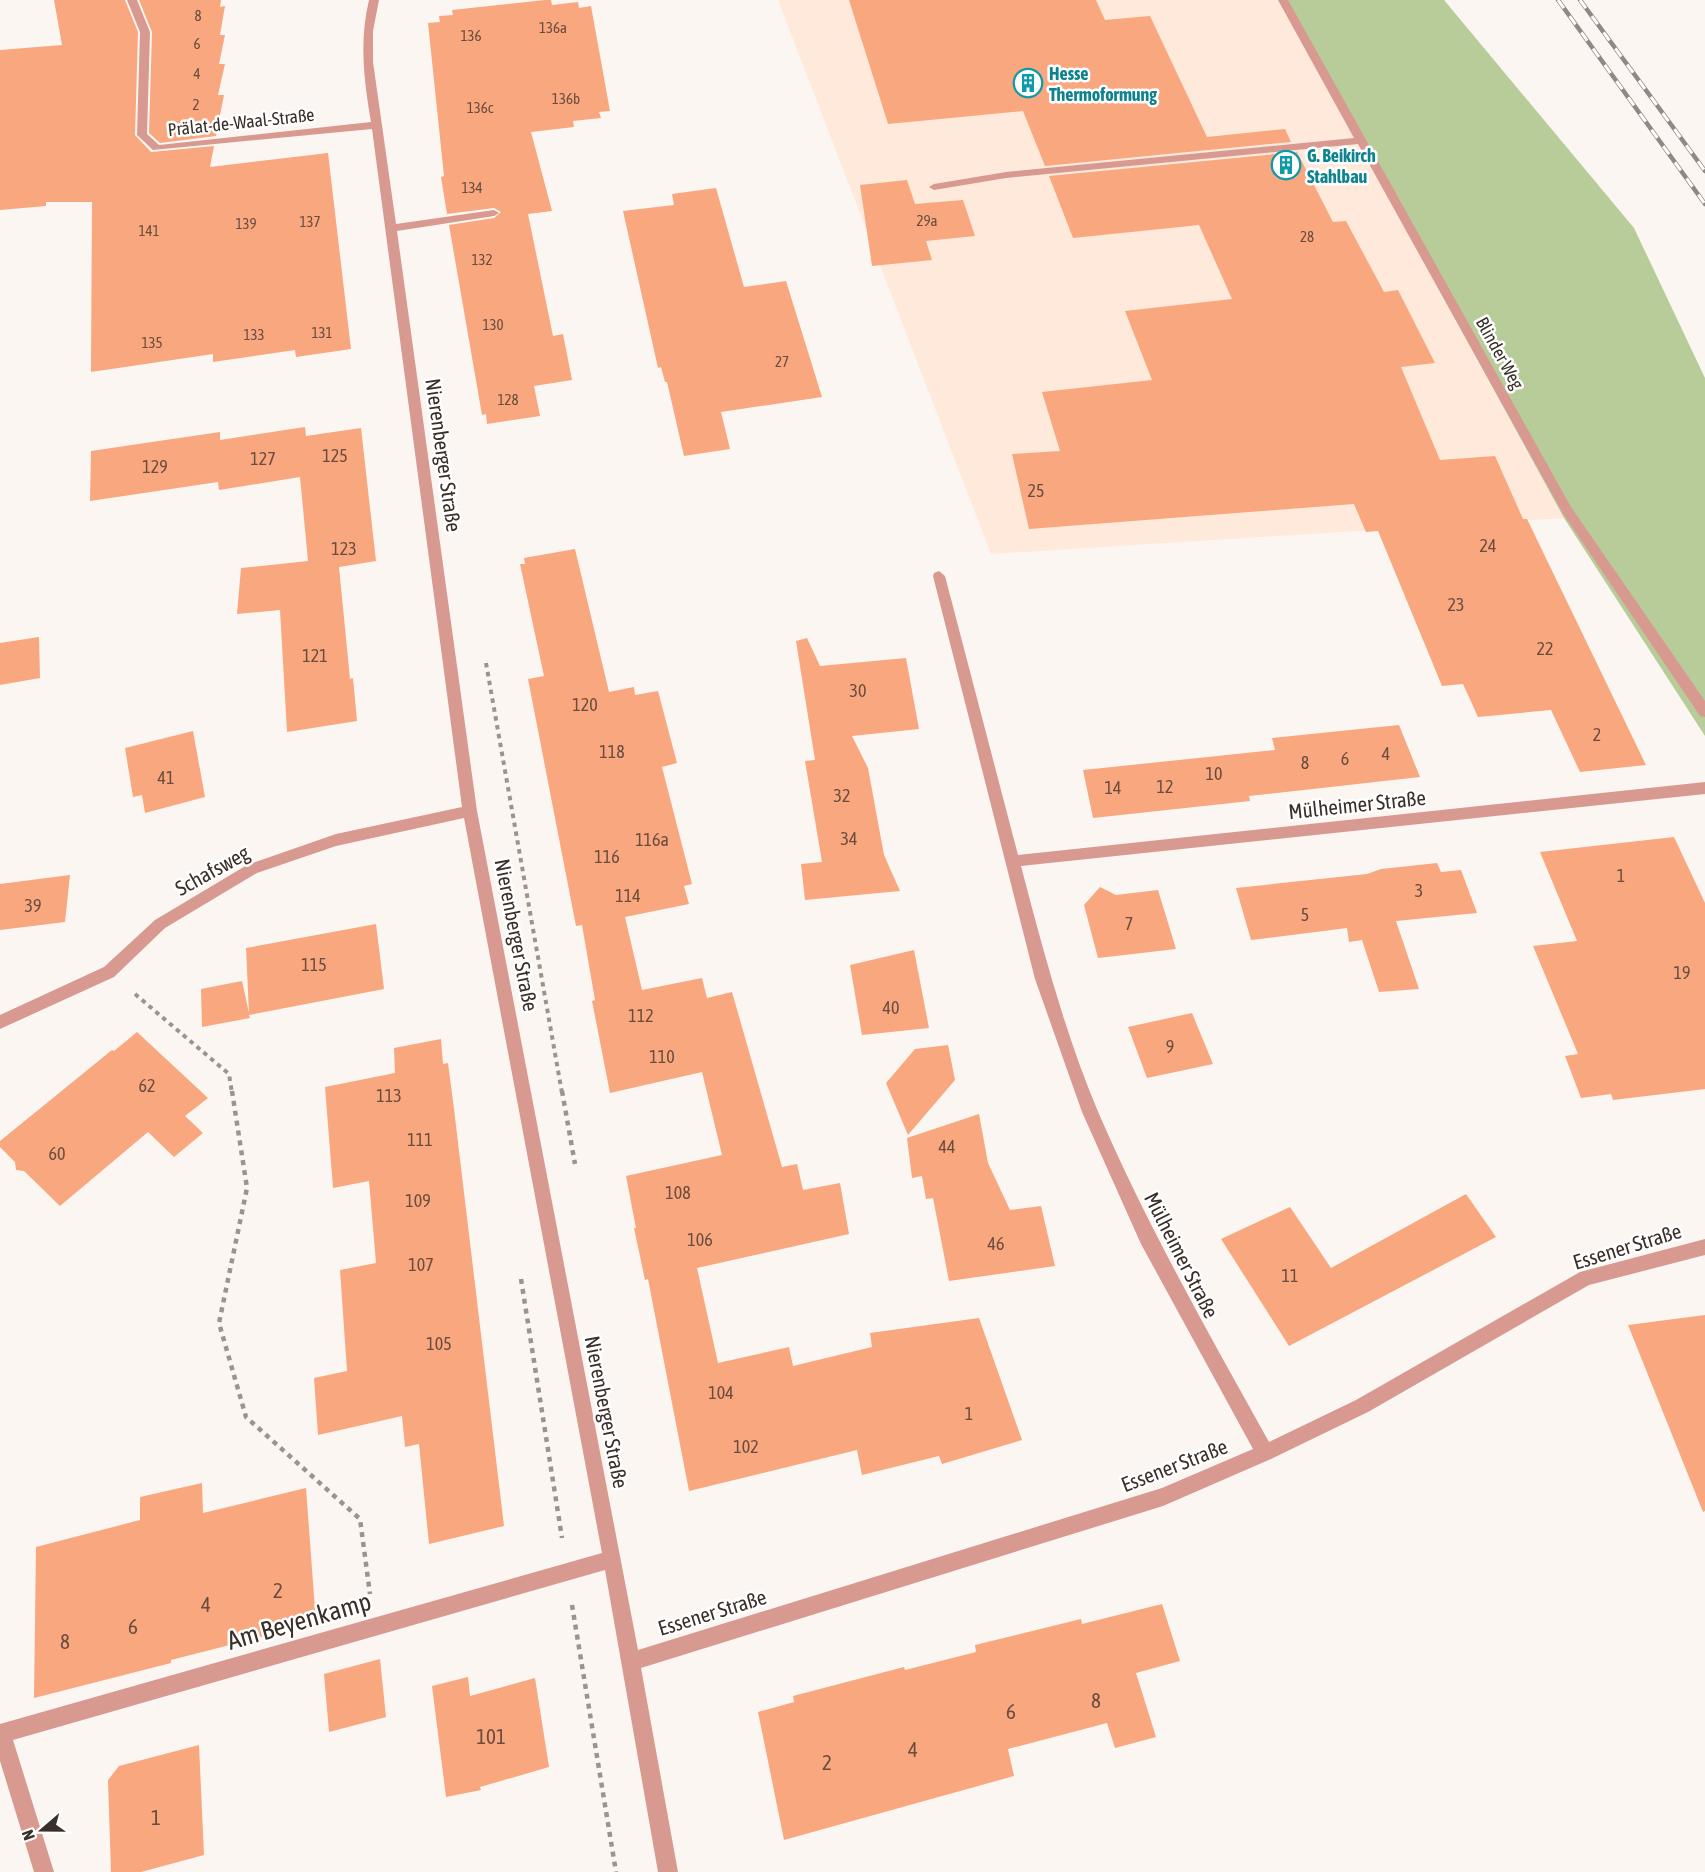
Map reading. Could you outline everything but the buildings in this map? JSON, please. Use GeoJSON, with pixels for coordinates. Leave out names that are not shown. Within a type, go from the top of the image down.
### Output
{"type":"FeatureCollection","features":[{"type":"Feature","properties":{"kind":"street","name":"Prälat-de-Waal-Straße"},"geometry":{"type":"LineString","coordinates":[[132,0],[145,32],[142,135],[157,148],[377,124]]}},
{"type":"Feature","properties":{"kind":"street","name":"Nierenberger Straße"},"geometry":{"type":"LineString","coordinates":[[374,0],[370,12],[366,62],[377,124],[470,811],[612,1559],[668,1872]]}},
{"type":"Feature","properties":{"kind":"street","name":"Blinder Weg"},"geometry":{"type":"LineString","coordinates":[[1283,0],[1566,509],[1705,712]]}},
{"type":"Feature","properties":{"kind":"street"},"geometry":{"type":"LineString","coordinates":[[934,187],[1006,175],[1361,140]]}},
{"type":"Feature","properties":{"kind":"street"},"geometry":{"type":"LineString","coordinates":[[391,228],[494,213]]}},
{"type":"Feature","properties":{"kind":"street","name":"Mülheimer Straße"},"geometry":{"type":"LineString","coordinates":[[939,576],[1043,979],[1090,1112],[1147,1238],[1265,1453]]}},
{"type":"Feature","properties":{"kind":"street","name":"Mülheimer Straße"},"geometry":{"type":"LineString","coordinates":[[1014,861],[1705,788]]}},
{"type":"Feature","properties":{"kind":"street","name":"Schafsweg"},"geometry":{"type":"LineString","coordinates":[[0,1022],[109,972],[160,924],[252,869],[336,840],[470,811]]}},
{"type":"Feature","properties":{"kind":"street","name":"Essener Straße"},"geometry":{"type":"LineString","coordinates":[[631,1662],[1163,1497],[1265,1453],[1362,1406],[1586,1278],[1705,1247]]}},
{"type":"Feature","properties":{"kind":"street","name":"Am Beyenkamp"},"geometry":{"type":"LineString","coordinates":[[1,1733],[612,1559]]}},
{"type":"Feature","properties":{"kind":"street"},"geometry":{"type":"LineString","coordinates":[[1,1733],[44,1872]]}},
{"type":"Feature","properties":{"kind":"path"},"geometry":{"type":"LineString","coordinates":[[485,654],[576,1173]]}},
{"type":"Feature","properties":{"kind":"path"},"geometry":{"type":"LineString","coordinates":[[109,972],[229,1074],[247,1188],[219,1323],[246,1417],[360,1519],[374,1628]]}},
{"type":"Feature","properties":{"kind":"path"},"geometry":{"type":"LineString","coordinates":[[519,1271],[616,1872]]}},
{"type":"Feature","properties":{"kind":"shaded area"},"geometry":{"type":"Polygon","coordinates":[[[778,0],[1281,0],[1564,518],[991,554],[778,0]]]}},
{"type":"Feature","properties":{"kind":"green space"},"geometry":{"type":"Polygon","coordinates":[[[1281,0],[1444,0],[1634,228],[1705,378],[1705,736],[1564,518],[1281,0]]]}},
{"type":"Feature","properties":{"kind":"railway"},"geometry":{"type":"LineString","coordinates":[[1558,0],[1705,204]]}},
{"type":"Feature","properties":{"kind":"railway"},"geometry":{"type":"LineString","coordinates":[[1580,0],[1705,171]]}},
{"type":"Feature","properties":{"kind":"place","name":"Hesse Thermoformung"},"geometry":{"type":"Point","coordinates":[1028,83]}},
{"type":"Feature","properties":{"kind":"place","name":"G. Beikirch Stahlbau"},"geometry":{"type":"Point","coordinates":[1286,165]}}]}
